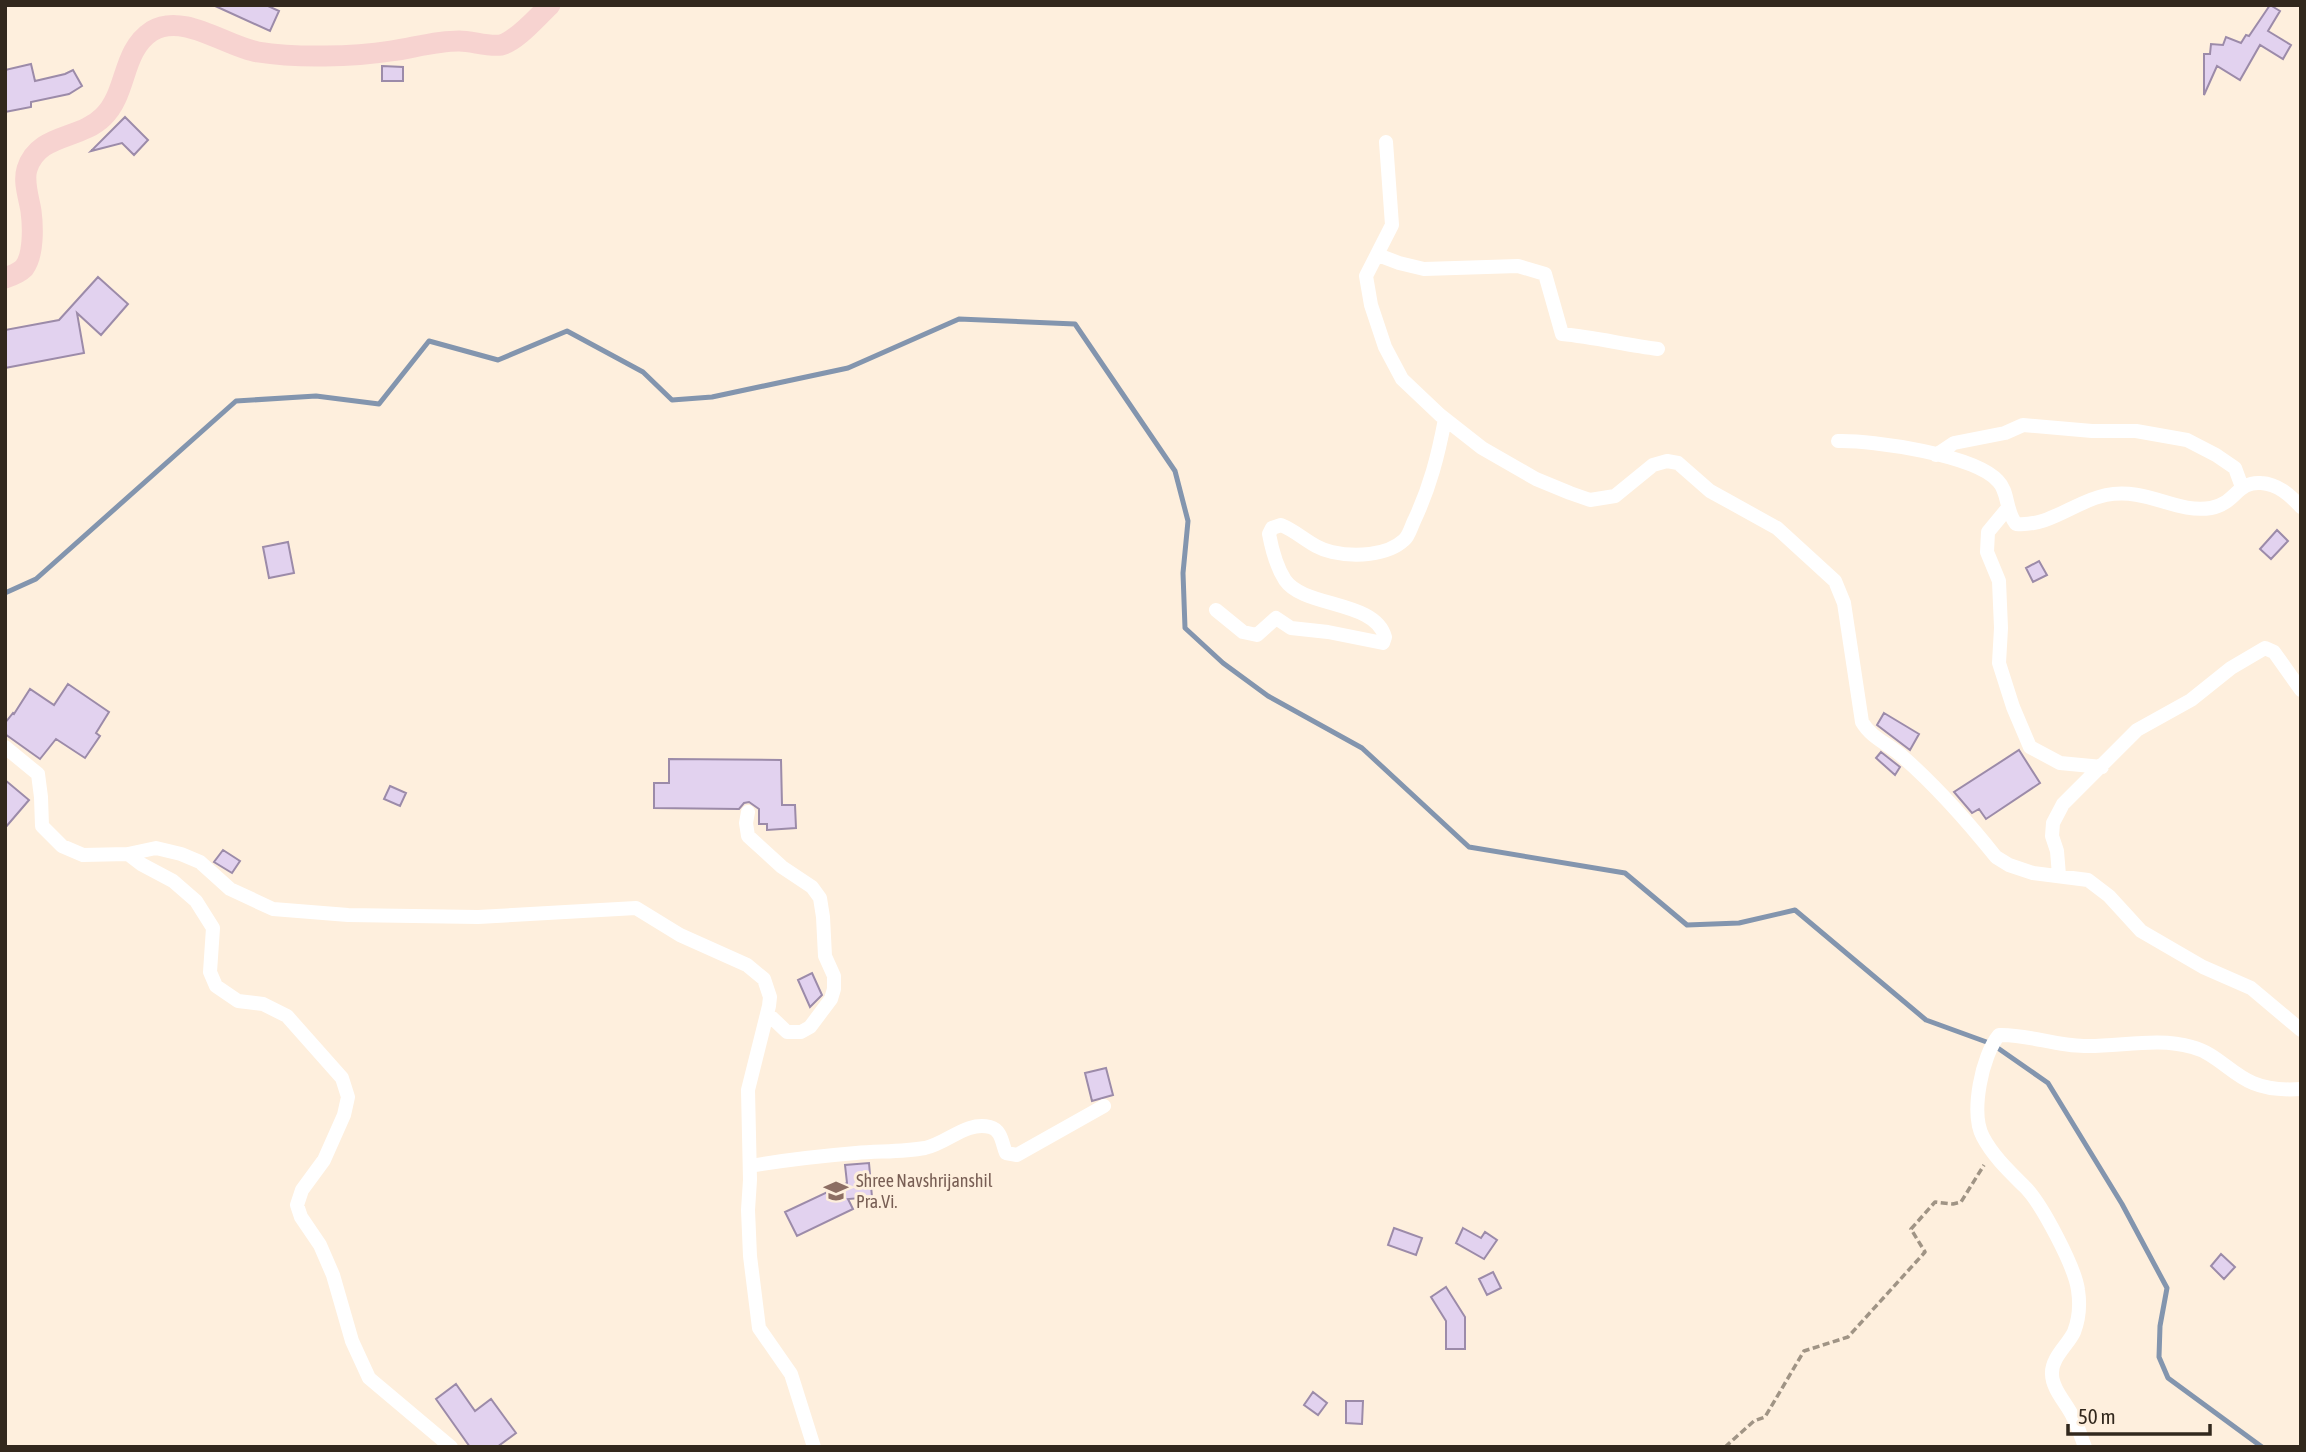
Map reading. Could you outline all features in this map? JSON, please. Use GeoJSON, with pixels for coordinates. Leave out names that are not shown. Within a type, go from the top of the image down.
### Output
{"type":"FeatureCollection","features":[{"type":"Feature","properties":{"kind":"street"},"geometry":{"type":"LineString","coordinates":[[5,278],[24,268],[30,253],[32,223],[26,171],[32,158],[44,145],[102,119],[113,105],[132,52],[158,28],[164,25],[183,26],[257,52],[370,54],[416,45],[459,41],[500,45],[516,38],[550,5]]}},
{"type":"Feature","properties":{"kind":"street"},"geometry":{"type":"LineString","coordinates":[[1386,142],[1392,225],[1366,276],[1371,305],[1385,347],[1402,379],[1445,419],[1482,448],[1536,479],[1590,499],[1615,496],[1653,465],[1667,461],[1678,463],[1710,491],[1777,528],[1835,582],[1844,603],[1863,722],[1868,732],[1901,754],[1996,858],[2034,873],[2088,880],[2109,896],[2141,931],[2203,967],[2251,988],[2301,1030]]}},
{"type":"Feature","properties":{"kind":"street"},"geometry":{"type":"LineString","coordinates":[[1378,255],[1424,269],[1518,266],[1545,274],[1562,334],[1592,336],[1658,349]]}},
{"type":"Feature","properties":{"kind":"street"},"geometry":{"type":"LineString","coordinates":[[1216,610],[1243,632],[1257,635],[1276,618],[1292,628],[1383,643],[1385,637],[1379,623],[1338,604],[1306,596],[1286,582],[1273,555],[1269,534],[1272,528],[1280,525],[1292,530],[1312,545],[1333,552],[1357,554],[1389,550],[1405,539],[1422,505],[1436,467],[1445,419]]}},
{"type":"Feature","properties":{"kind":"street"},"geometry":{"type":"LineString","coordinates":[[1936,455],[1954,443],[2005,433],[2023,425],[2136,431],[2188,440],[2235,468],[2242,487]]}},
{"type":"Feature","properties":{"kind":"street"},"geometry":{"type":"LineString","coordinates":[[1838,442],[1863,441],[1979,466],[1996,478],[2004,488],[2007,509],[2016,524],[2037,523],[2089,500],[2129,492],[2170,504],[2210,509],[2227,503],[2242,487],[2257,483],[2273,485],[2301,507]]}},
{"type":"Feature","properties":{"kind":"street"},"geometry":{"type":"LineString","coordinates":[[2007,509],[1988,532],[1987,552],[1999,581],[1999,663],[2013,707],[2030,747],[2060,763],[2102,767]]}},
{"type":"Feature","properties":{"kind":"street"},"geometry":{"type":"LineString","coordinates":[[2059,875],[2057,851],[2052,836],[2053,822],[2063,804],[2137,730],[2191,700],[2231,668],[2265,648],[2274,652],[2284,663],[2301,690]]}},
{"type":"Feature","properties":{"kind":"street"},"geometry":{"type":"LineString","coordinates":[[5,747],[38,774],[42,826],[62,846],[83,855],[128,853],[156,848],[181,854],[200,862],[230,890],[273,909],[348,915],[478,917],[636,908],[680,935],[747,965],[764,979],[770,997],[768,1014],[748,1090],[750,1256],[759,1328],[791,1374],[814,1447]]}},
{"type":"Feature","properties":{"kind":"street"},"geometry":{"type":"LineString","coordinates":[[748,812],[748,836],[782,867],[811,887],[820,898],[824,917],[825,956],[834,976],[831,999],[810,1027],[802,1032],[787,1032],[768,1014]]}},
{"type":"Feature","properties":{"kind":"street"},"geometry":{"type":"LineString","coordinates":[[128,853],[141,864],[173,881],[196,901],[213,928],[210,972],[216,986],[238,1001],[263,1004],[287,1016],[342,1078],[348,1097],[344,1115],[324,1160],[302,1190],[297,1205],[301,1217],[320,1245],[333,1275],[352,1341],[369,1378],[452,1447]]}},
{"type":"Feature","properties":{"kind":"street"},"geometry":{"type":"LineString","coordinates":[[2085,1447],[2051,1373],[2055,1360],[2073,1333],[2078,1315],[2078,1288],[2042,1210],[1982,1135],[1977,1102],[1992,1044],[1999,1035],[2038,1039],[2061,1045],[2110,1046],[2149,1042],[2193,1047],[2212,1055],[2252,1083],[2275,1088],[2301,1089]]}},
{"type":"Feature","properties":{"kind":"street"},"geometry":{"type":"LineString","coordinates":[[750,1166],[855,1153],[926,1148],[958,1132],[982,1127],[992,1127],[999,1133],[1006,1153],[1017,1155],[1104,1106]]}},
{"type":"Feature","properties":{"kind":"path"},"geometry":{"type":"LineString","coordinates":[[1725,1447],[1754,1421],[1765,1417],[1804,1351],[1848,1337],[1899,1282],[1925,1252],[1911,1229],[1935,1202],[1961,1202],[1993,1150]]}},
{"type":"Feature","properties":{"kind":"building"},"geometry":{"type":"Polygon","coordinates":[[[213,5],[266,5],[279,11],[270,31],[213,5]]]}},
{"type":"Feature","properties":{"kind":"building"},"geometry":{"type":"Polygon","coordinates":[[[2270,5],[2280,11],[2268,31],[2291,45],[2283,59],[2260,45],[2240,80],[2217,66],[2204,95],[2204,54],[2210,54],[2211,44],[2223,45],[2226,37],[2241,43],[2246,35],[2249,36],[2270,5]]]}},
{"type":"Feature","properties":{"kind":"building"},"geometry":{"type":"Polygon","coordinates":[[[31,64],[35,81],[73,70],[82,86],[69,94],[31,102],[31,107],[5,112],[5,70],[31,64]]]}},
{"type":"Feature","properties":{"kind":"building"},"geometry":{"type":"Polygon","coordinates":[[[382,66],[403,67],[403,81],[382,81],[382,66]]]}},
{"type":"Feature","properties":{"kind":"building"},"geometry":{"type":"Polygon","coordinates":[[[125,117],[148,140],[134,155],[122,143],[91,151],[125,117]]]}},
{"type":"Feature","properties":{"kind":"building"},"geometry":{"type":"Polygon","coordinates":[[[98,277],[128,304],[101,335],[77,313],[84,353],[5,368],[5,330],[59,320],[98,277]]]}},
{"type":"Feature","properties":{"kind":"building"},"geometry":{"type":"Polygon","coordinates":[[[2277,530],[2288,541],[2271,559],[2260,549],[2277,530]]]}},
{"type":"Feature","properties":{"kind":"building"},"geometry":{"type":"Polygon","coordinates":[[[288,542],[294,573],[269,578],[263,547],[288,542]]]}},
{"type":"Feature","properties":{"kind":"building"},"geometry":{"type":"Polygon","coordinates":[[[2039,561],[2047,575],[2033,582],[2026,568],[2039,561]]]}},
{"type":"Feature","properties":{"kind":"building"},"geometry":{"type":"Polygon","coordinates":[[[68,684],[109,712],[96,733],[100,736],[85,758],[56,739],[40,759],[5,734],[5,723],[30,689],[54,705],[68,684]]]}},
{"type":"Feature","properties":{"kind":"building"},"geometry":{"type":"Polygon","coordinates":[[[1884,713],[1919,734],[1910,750],[1877,725],[1884,713]]]}},
{"type":"Feature","properties":{"kind":"building"},"geometry":{"type":"Polygon","coordinates":[[[2019,750],[2040,783],[1986,819],[1979,809],[1972,813],[1954,792],[2019,750]]]}},
{"type":"Feature","properties":{"kind":"building"},"geometry":{"type":"Polygon","coordinates":[[[1881,752],[1900,767],[1895,775],[1876,758],[1881,752]]]}},
{"type":"Feature","properties":{"kind":"building"},"geometry":{"type":"Polygon","coordinates":[[[669,759],[781,760],[782,805],[795,805],[796,828],[767,830],[767,824],[759,824],[759,809],[749,802],[739,809],[654,808],[654,783],[669,783],[669,759]]]}},
{"type":"Feature","properties":{"kind":"building"},"geometry":{"type":"Polygon","coordinates":[[[5,780],[29,800],[5,828],[5,780]]]}},
{"type":"Feature","properties":{"kind":"building"},"geometry":{"type":"Polygon","coordinates":[[[390,786],[406,793],[400,806],[384,799],[390,786]]]}},
{"type":"Feature","properties":{"kind":"building"},"geometry":{"type":"Polygon","coordinates":[[[223,850],[240,861],[232,873],[214,862],[223,850]]]}},
{"type":"Feature","properties":{"kind":"building"},"geometry":{"type":"Polygon","coordinates":[[[812,973],[822,995],[810,1007],[798,980],[812,973]]]}},
{"type":"Feature","properties":{"kind":"building"},"geometry":{"type":"Polygon","coordinates":[[[1106,1068],[1113,1095],[1092,1101],[1085,1073],[1106,1068]]]}},
{"type":"Feature","properties":{"kind":"building"},"geometry":{"type":"Polygon","coordinates":[[[869,1163],[872,1197],[848,1199],[853,1209],[797,1236],[785,1212],[847,1183],[845,1165],[869,1163]]]}},
{"type":"Feature","properties":{"kind":"building"},"geometry":{"type":"Polygon","coordinates":[[[1394,1228],[1422,1238],[1416,1255],[1388,1245],[1394,1228]]]}},
{"type":"Feature","properties":{"kind":"building"},"geometry":{"type":"Polygon","coordinates":[[[1463,1228],[1481,1238],[1485,1232],[1497,1240],[1484,1259],[1456,1243],[1463,1228]]]}},
{"type":"Feature","properties":{"kind":"building"},"geometry":{"type":"Polygon","coordinates":[[[2221,1254],[2235,1267],[2224,1279],[2211,1266],[2221,1254]]]}},
{"type":"Feature","properties":{"kind":"building"},"geometry":{"type":"Polygon","coordinates":[[[1493,1272],[1501,1288],[1487,1295],[1479,1279],[1493,1272]]]}},
{"type":"Feature","properties":{"kind":"building"},"geometry":{"type":"Polygon","coordinates":[[[1446,1287],[1465,1317],[1465,1349],[1446,1349],[1446,1321],[1431,1297],[1446,1287]]]}},
{"type":"Feature","properties":{"kind":"building"},"geometry":{"type":"Polygon","coordinates":[[[456,1384],[475,1411],[491,1399],[516,1433],[497,1447],[470,1447],[436,1399],[456,1384]]]}},
{"type":"Feature","properties":{"kind":"building"},"geometry":{"type":"Polygon","coordinates":[[[1313,1392],[1327,1403],[1318,1415],[1304,1405],[1313,1392]]]}},
{"type":"Feature","properties":{"kind":"building"},"geometry":{"type":"Polygon","coordinates":[[[1346,1401],[1363,1401],[1362,1424],[1346,1423],[1346,1401]]]}},
{"type":"Feature","properties":{"kind":"waterway"},"geometry":{"type":"LineString","coordinates":[[5,593],[36,579],[236,401],[316,396],[379,404],[429,341],[498,360],[567,331],[643,372],[672,400],[712,397],[848,368],[959,319],[1075,324],[1175,471],[1188,521],[1183,573],[1185,628],[1223,663],[1268,696],[1362,748],[1469,847],[1625,873],[1687,925],[1739,923],[1795,910],[1926,1020],[1992,1044],[2048,1083],[2122,1204],[2167,1288],[2160,1326],[2159,1357],[2168,1378],[2262,1447]]}},
{"type":"Feature","properties":{"kind":"place","name":"Shree Navshrijanshil Pra.Vi."},"geometry":{"type":"Point","coordinates":[836,1191]}}]}
